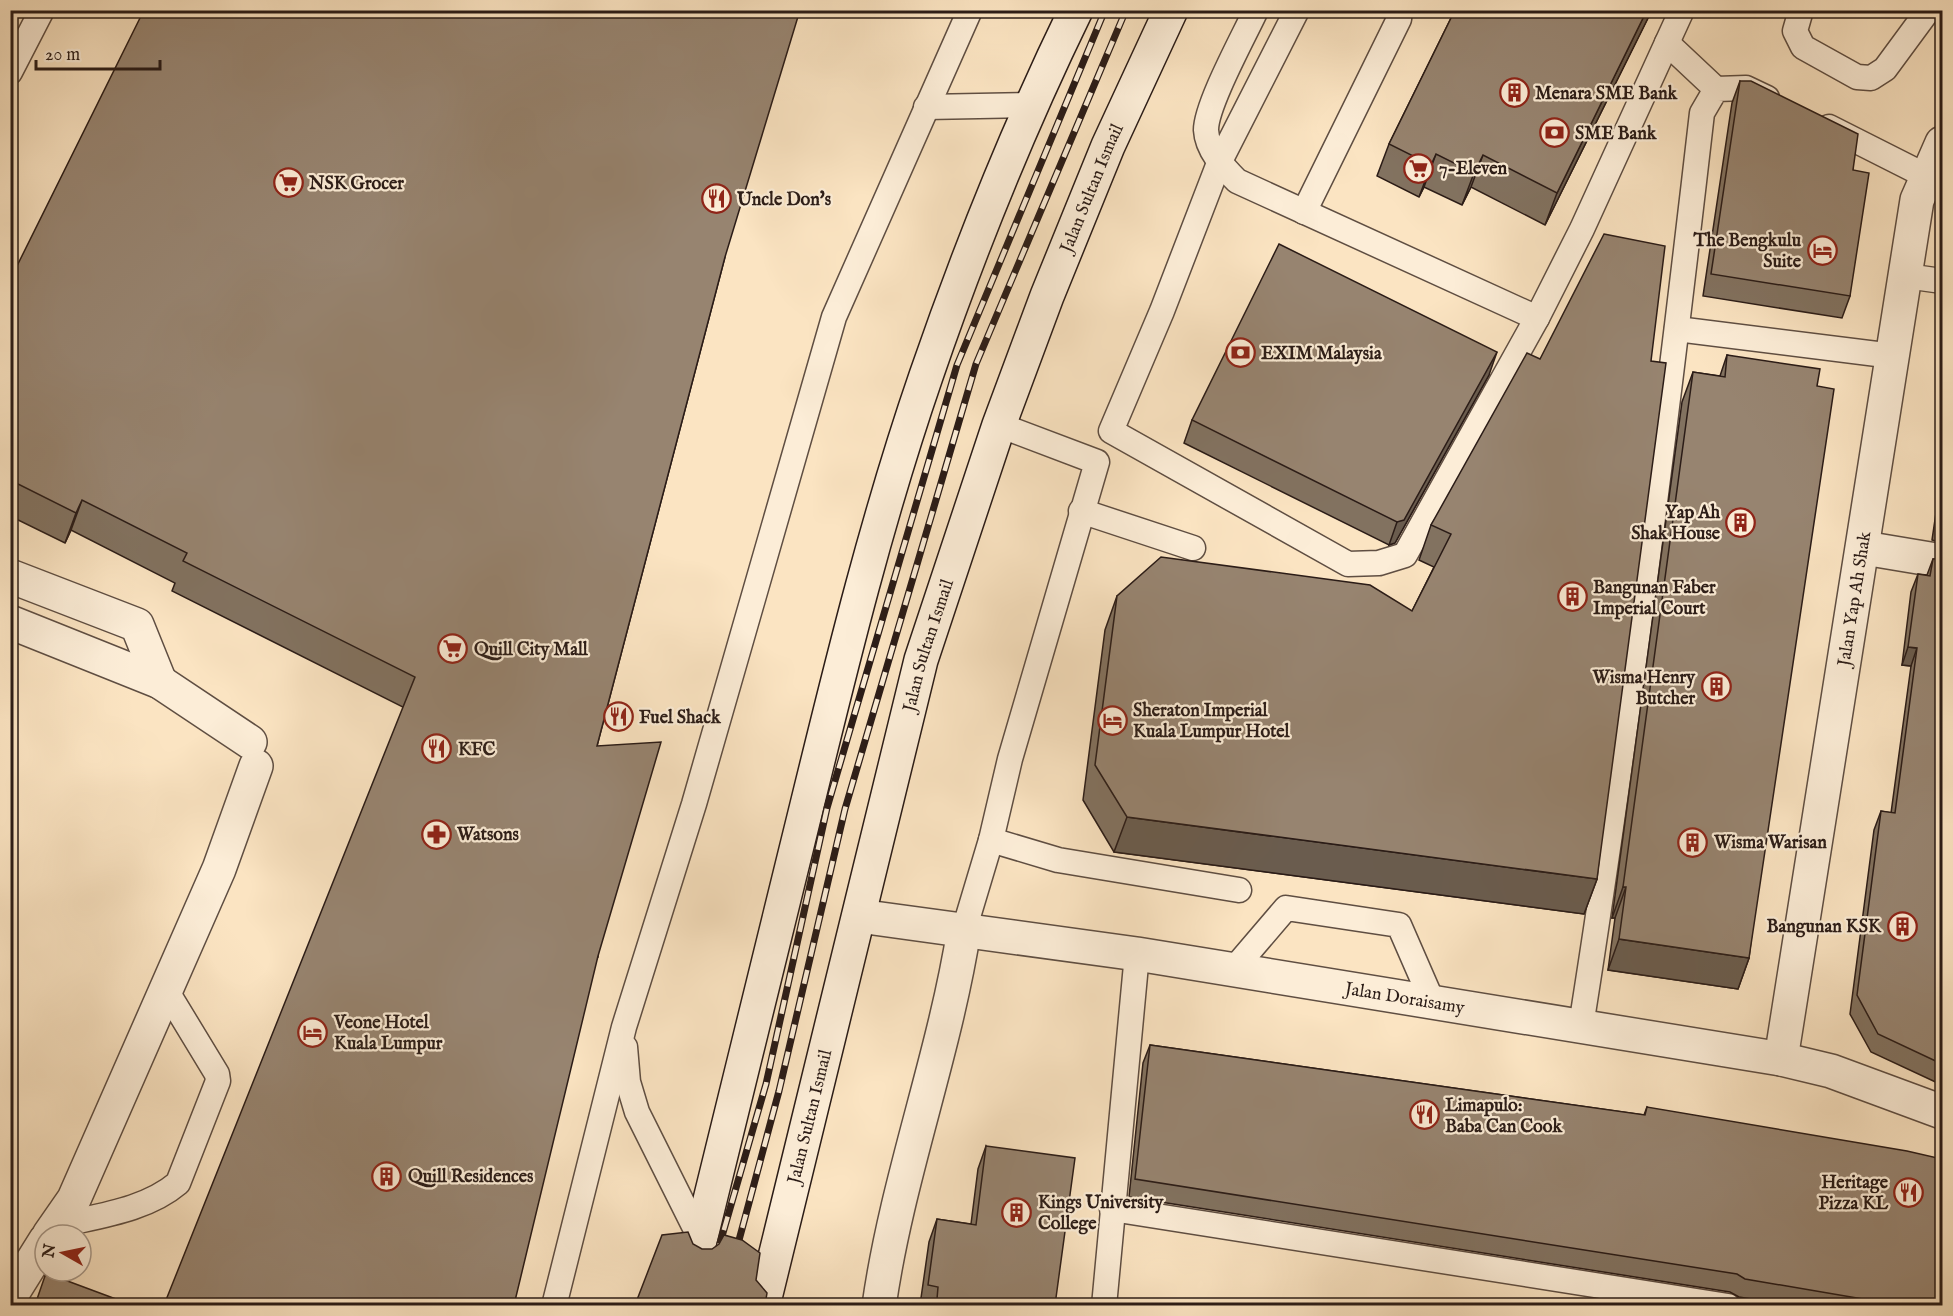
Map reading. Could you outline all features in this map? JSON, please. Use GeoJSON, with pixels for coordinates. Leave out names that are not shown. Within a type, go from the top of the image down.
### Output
{"type":"FeatureCollection","features":[{"type":"Feature","properties":{"kind":"street"},"geometry":{"type":"LineString","coordinates":[[698,1250],[859,596],[926,376],[1030,105],[1076,10]]}},
{"type":"Feature","properties":{"kind":"street","name":"Jalan Sultan Ismail"},"geometry":{"type":"LineString","coordinates":[[763,1305],[921,660],[999,426],[1047,296],[1108,146],[1171,10]]}},
{"type":"Feature","properties":{"kind":"street","name":"Jalan Yap Ah Shak"},"geometry":{"type":"LineString","coordinates":[[1781,1059],[1864,548],[1917,200],[1942,143]]}},
{"type":"Feature","properties":{"kind":"street"},"geometry":{"type":"LineString","coordinates":[[1864,548],[1942,561]]}},
{"type":"Feature","properties":{"kind":"street"},"geometry":{"type":"LineString","coordinates":[[10,576],[137,625],[160,682]]}},
{"type":"Feature","properties":{"kind":"street"},"geometry":{"type":"LineString","coordinates":[[10,622],[160,682],[253,754],[219,868],[74,1199],[58,1223]]}},
{"type":"Feature","properties":{"kind":"street","name":"Jalan Doraisamy"},"geometry":{"type":"LineString","coordinates":[[859,916],[1137,954],[1781,1059],[1831,1071],[1942,1112]]}},
{"type":"Feature","properties":{"kind":"street"},"geometry":{"type":"LineString","coordinates":[[879,1305],[909,1158],[956,978],[964,930]]}},
{"type":"Feature","properties":{"kind":"lane"},"geometry":{"type":"LineString","coordinates":[[10,72],[42,10]]}},
{"type":"Feature","properties":{"kind":"lane"},"geometry":{"type":"LineString","coordinates":[[554,1305],[624,1027],[694,804],[834,317],[970,10]]}},
{"type":"Feature","properties":{"kind":"lane"},"geometry":{"type":"LineString","coordinates":[[1257,10],[1217,92],[1206,130],[1219,163],[1237,181],[1537,318]]}},
{"type":"Feature","properties":{"kind":"lane"},"geometry":{"type":"LineString","coordinates":[[964,930],[991,840],[1010,759],[1097,462],[1162,311],[1219,163],[1297,10]]}},
{"type":"Feature","properties":{"kind":"lane"},"geometry":{"type":"LineString","coordinates":[[1304,212],[1399,19],[1400,10]]}},
{"type":"Feature","properties":{"kind":"lane"},"geometry":{"type":"LineString","coordinates":[[1111,431],[1348,564],[1379,563],[1405,555],[1537,318],[1582,229],[1682,10]]}},
{"type":"Feature","properties":{"kind":"lane"},"geometry":{"type":"LineString","coordinates":[[1801,10],[1795,31],[1803,47],[1857,77],[1870,78],[1885,69],[1931,15]]}},
{"type":"Feature","properties":{"kind":"lane"},"geometry":{"type":"LineString","coordinates":[[1667,43],[1716,89],[1746,88],[1926,176]]}},
{"type":"Feature","properties":{"kind":"lane"},"geometry":{"type":"LineString","coordinates":[[1581,1026],[1635,662],[1702,113],[1716,89]]}},
{"type":"Feature","properties":{"kind":"lane"},"geometry":{"type":"LineString","coordinates":[[926,107],[1030,105]]}},
{"type":"Feature","properties":{"kind":"lane"},"geometry":{"type":"LineString","coordinates":[[1905,276],[1942,281]]}},
{"type":"Feature","properties":{"kind":"lane"},"geometry":{"type":"LineString","coordinates":[[1677,329],[1893,356]]}},
{"type":"Feature","properties":{"kind":"lane"},"geometry":{"type":"LineString","coordinates":[[999,426],[1097,462]]}},
{"type":"Feature","properties":{"kind":"lane"},"geometry":{"type":"LineString","coordinates":[[1081,511],[1193,548]]}},
{"type":"Feature","properties":{"kind":"lane"},"geometry":{"type":"LineString","coordinates":[[991,840],[1058,860],[1239,890]]}},
{"type":"Feature","properties":{"kind":"lane"},"geometry":{"type":"LineString","coordinates":[[1233,970],[1286,908],[1399,925],[1433,1002]]}},
{"type":"Feature","properties":{"kind":"lane"},"geometry":{"type":"LineString","coordinates":[[1104,1305],[1137,954]]}},
{"type":"Feature","properties":{"kind":"lane"},"geometry":{"type":"LineString","coordinates":[[84,1223],[147,1203],[165,1194],[178,1183],[218,1081],[217,1074],[166,990]]}},
{"type":"Feature","properties":{"kind":"lane"},"geometry":{"type":"LineString","coordinates":[[624,1027],[628,1082],[637,1112],[698,1250]]}},
{"type":"Feature","properties":{"kind":"lane"},"geometry":{"type":"LineString","coordinates":[[1112,1209],[1728,1305]]}},
{"type":"Feature","properties":{"kind":"building","name":"Quill City Mall"},"geometry":{"type":"Polygon","coordinates":[[[144,10],[800,10],[725,257],[597,746],[661,742],[598,956],[514,1305],[164,1305],[415,677],[183,561],[187,553],[82,500],[76,513],[10,480],[10,280],[144,10]]]}},
{"type":"Feature","properties":{"kind":"building","name":"Menara SME Bank"},"geometry":{"type":"Polygon","coordinates":[[[1455,10],[1647,10],[1557,193],[1483,155],[1474,173],[1436,154],[1431,165],[1389,144],[1455,10]]]}},
{"type":"Feature","properties":{"kind":"building"},"geometry":{"type":"Polygon","coordinates":[[[1740,81],[1751,81],[1858,134],[1853,170],[1869,173],[1850,296],[1711,274],[1740,81]]]}},
{"type":"Feature","properties":{"kind":"building"},"geometry":{"type":"Polygon","coordinates":[[[1604,234],[1665,246],[1651,361],[1666,363],[1597,879],[1127,817],[1095,765],[1117,596],[1161,557],[1370,585],[1412,611],[1451,534],[1431,525],[1527,353],[1540,359],[1604,234]]]}},
{"type":"Feature","properties":{"kind":"building"},"geometry":{"type":"Polygon","coordinates":[[[1279,244],[1497,352],[1404,520],[1397,522],[1192,420],[1279,244]]]}},
{"type":"Feature","properties":{"kind":"building"},"geometry":{"type":"Polygon","coordinates":[[[1727,355],[1820,369],[1817,386],[1834,389],[1749,958],[1619,939],[1626,887],[1623,887],[1693,372],[1725,377],[1727,355]]]}},
{"type":"Feature","properties":{"kind":"building"},"geometry":{"type":"Polygon","coordinates":[[[1942,497],[1942,523],[1939,522],[1942,497]]]}},
{"type":"Feature","properties":{"kind":"building","name":"Bangunan KSK"},"geometry":{"type":"Polygon","coordinates":[[[1933,559],[1942,559],[1942,1064],[1878,1034],[1857,995],[1881,811],[1895,813],[1917,648],[1908,647],[1918,574],[1930,576],[1933,559]]]}},
{"type":"Feature","properties":{"kind":"building"},"geometry":{"type":"Polygon","coordinates":[[[1150,1045],[1645,1115],[1647,1107],[1907,1151],[1942,1159],[1942,1305],[1898,1305],[1745,1279],[1737,1274],[1135,1179],[1150,1045]]]}},
{"type":"Feature","properties":{"kind":"building","name":"Kings University College"},"geometry":{"type":"Polygon","coordinates":[[[986,1146],[1075,1158],[1055,1305],[950,1305],[951,1301],[937,1299],[938,1287],[928,1285],[937,1219],[976,1225],[986,1146]]]}},
{"type":"Feature","properties":{"kind":"building"},"geometry":{"type":"Polygon","coordinates":[[[688,1232],[693,1244],[702,1249],[712,1249],[719,1244],[724,1235],[742,1240],[760,1253],[756,1280],[767,1293],[765,1305],[635,1305],[662,1235],[688,1232]]]}},
{"type":"Feature","properties":{"kind":"building"},"geometry":{"type":"Polygon","coordinates":[[[43,1283],[73,1283],[132,1305],[35,1305],[43,1283]]]}},
{"type":"Feature","properties":{"kind":"railway"},"geometry":{"type":"LineString","coordinates":[[716,1257],[766,1084],[827,808],[957,365],[1105,10]]}},
{"type":"Feature","properties":{"kind":"railway"},"geometry":{"type":"LineString","coordinates":[[735,1255],[779,1091],[845,809],[976,364],[1126,10]]}},
{"type":"Feature","properties":{"kind":"place","name":"Menara SME Bank"},"geometry":{"type":"Point","coordinates":[1514,93]}},
{"type":"Feature","properties":{"kind":"place","name":"SME Bank"},"geometry":{"type":"Point","coordinates":[1554,133]}},
{"type":"Feature","properties":{"kind":"place","name":"7-Eleven"},"geometry":{"type":"Point","coordinates":[1418,168]}},
{"type":"Feature","properties":{"kind":"place","name":"NSK Grocer"},"geometry":{"type":"Point","coordinates":[288,183]}},
{"type":"Feature","properties":{"kind":"place","name":"Uncle Don's"},"geometry":{"type":"Point","coordinates":[716,199]}},
{"type":"Feature","properties":{"kind":"place","name":"The Bengkulu Suite"},"geometry":{"type":"Point","coordinates":[1822,250]}},
{"type":"Feature","properties":{"kind":"place","name":"EXIM Malaysia"},"geometry":{"type":"Point","coordinates":[1240,353]}},
{"type":"Feature","properties":{"kind":"place","name":"Yap Ah Shak House"},"geometry":{"type":"Point","coordinates":[1741,522]}},
{"type":"Feature","properties":{"kind":"place","name":"Bangunan Faber Imperial Court"},"geometry":{"type":"Point","coordinates":[1572,597]}},
{"type":"Feature","properties":{"kind":"place","name":"Quill City Mall"},"geometry":{"type":"Point","coordinates":[453,649]}},
{"type":"Feature","properties":{"kind":"place","name":"Wisma Henry Butcher"},"geometry":{"type":"Point","coordinates":[1716,687]}},
{"type":"Feature","properties":{"kind":"place","name":"Fuel Shack"},"geometry":{"type":"Point","coordinates":[618,717]}},
{"type":"Feature","properties":{"kind":"place","name":"Sheraton Imperial Kuala Lumpur Hotel"},"geometry":{"type":"Point","coordinates":[1112,720]}},
{"type":"Feature","properties":{"kind":"place","name":"KFC"},"geometry":{"type":"Point","coordinates":[437,749]}},
{"type":"Feature","properties":{"kind":"place","name":"Watsons"},"geometry":{"type":"Point","coordinates":[436,834]}},
{"type":"Feature","properties":{"kind":"place","name":"Wisma Warisan"},"geometry":{"type":"Point","coordinates":[1693,842]}},
{"type":"Feature","properties":{"kind":"place","name":"Bangunan KSK"},"geometry":{"type":"Point","coordinates":[1902,926]}},
{"type":"Feature","properties":{"kind":"place","name":"Veone Hotel Kuala Lumpur"},"geometry":{"type":"Point","coordinates":[313,1032]}},
{"type":"Feature","properties":{"kind":"place","name":"Limapulo: Baba Can Cook"},"geometry":{"type":"Point","coordinates":[1424,1115]}},
{"type":"Feature","properties":{"kind":"place","name":"Quill Residences"},"geometry":{"type":"Point","coordinates":[387,1176]}},
{"type":"Feature","properties":{"kind":"place","name":"Heritage Pizza KL"},"geometry":{"type":"Point","coordinates":[1909,1192]}},
{"type":"Feature","properties":{"kind":"place","name":"Kings University College"},"geometry":{"type":"Point","coordinates":[1017,1212]}}]}
